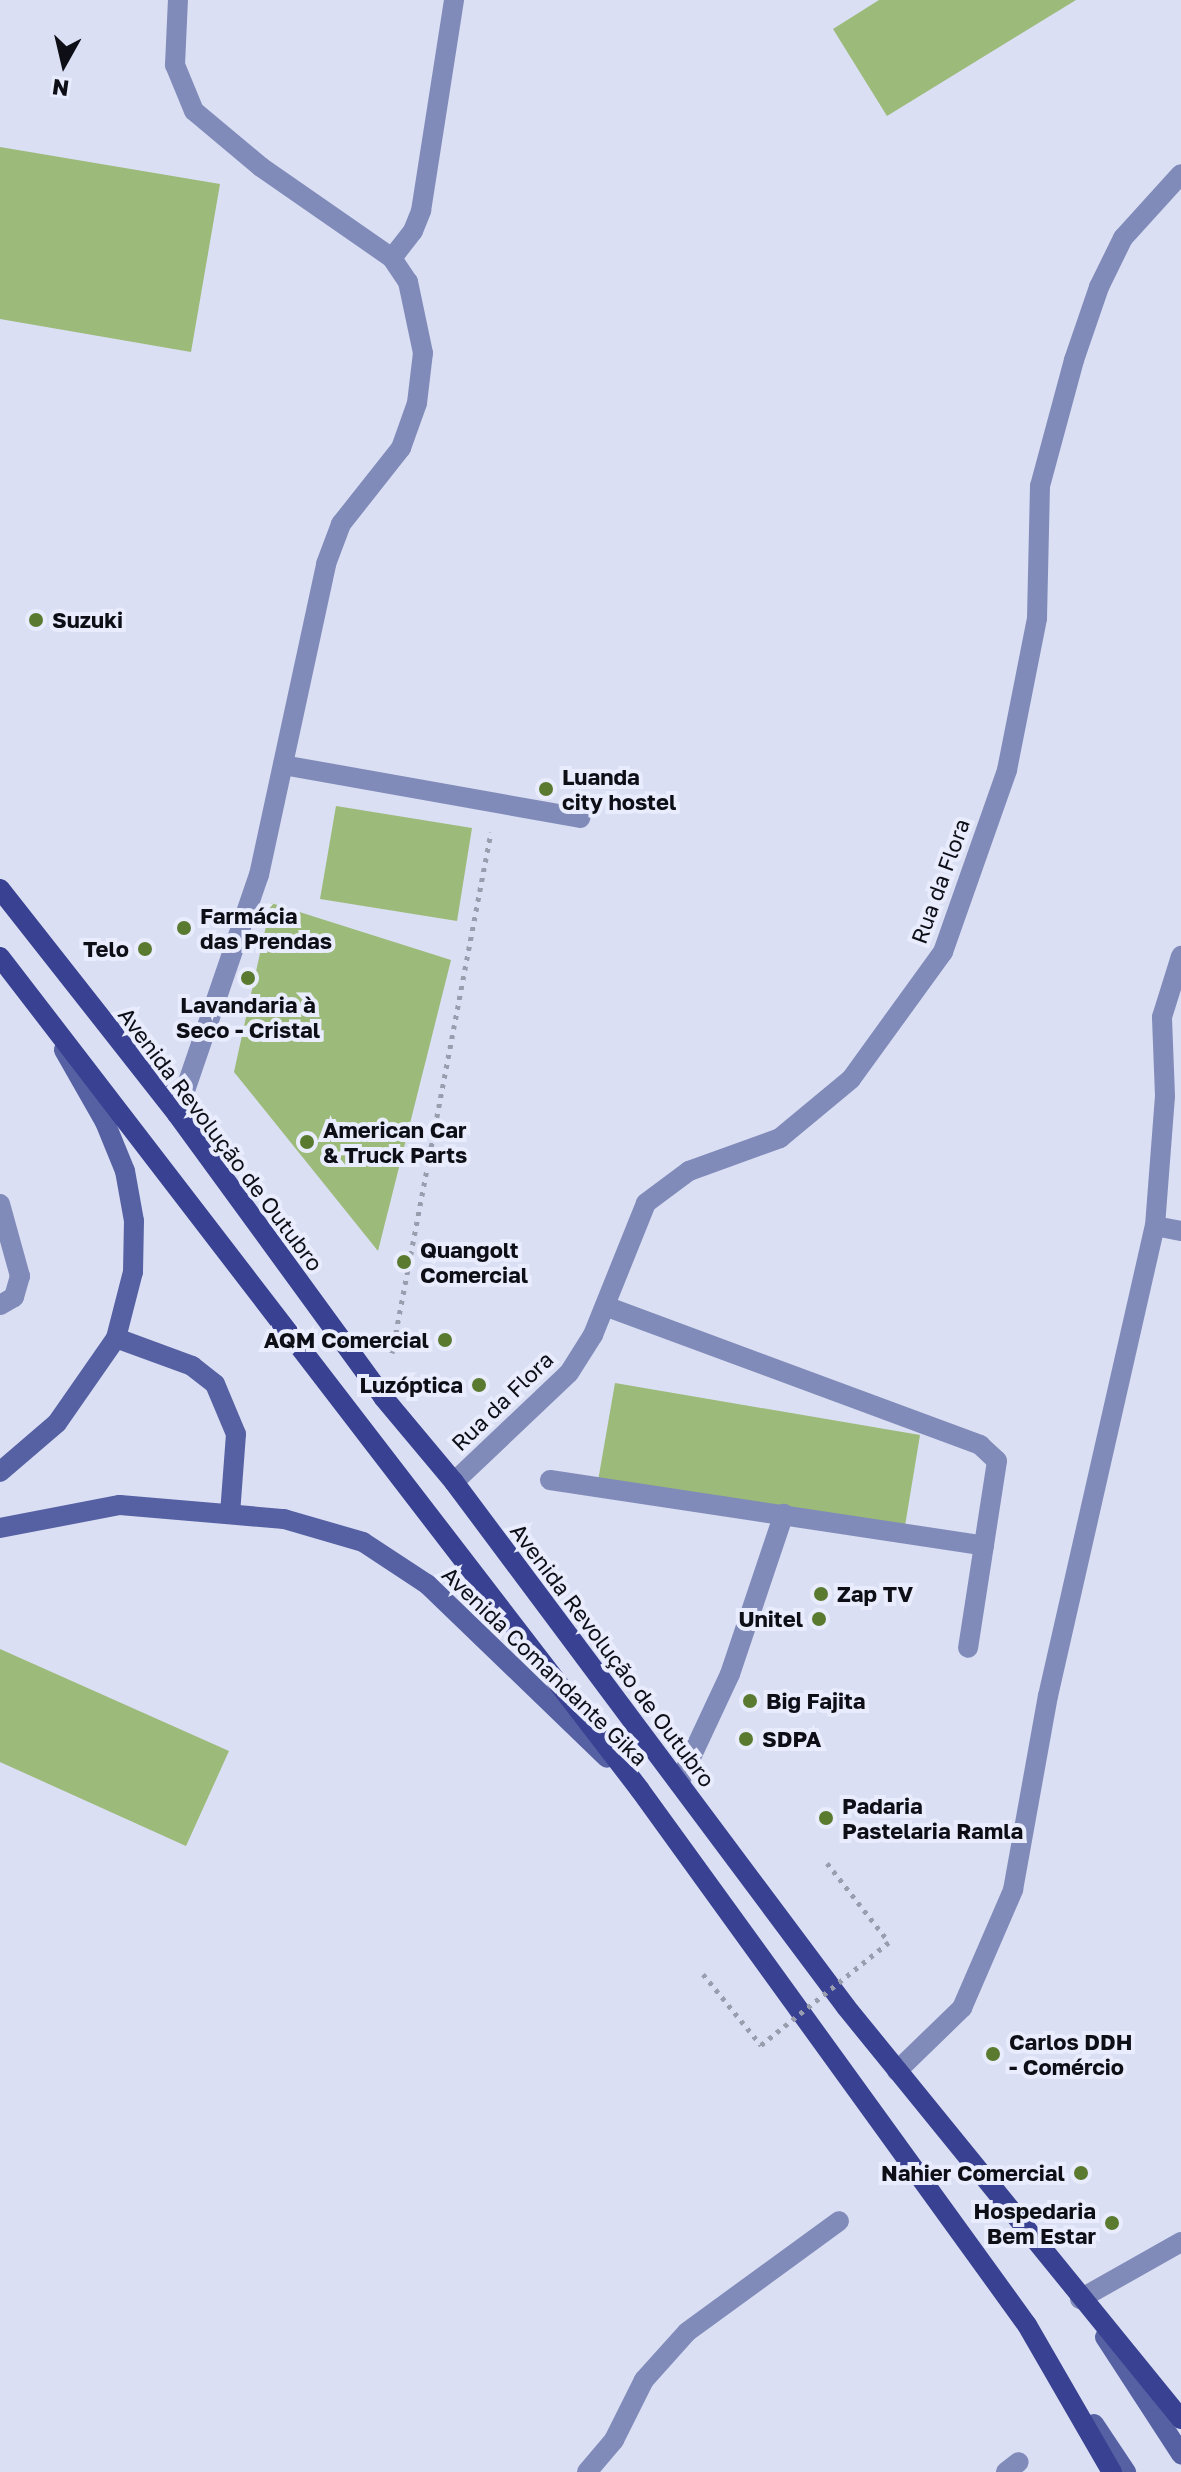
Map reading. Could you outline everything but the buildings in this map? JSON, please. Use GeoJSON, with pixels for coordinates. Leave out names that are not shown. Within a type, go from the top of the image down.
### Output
{"type":"FeatureCollection","features":[{"type":"Feature","properties":{"kind":"main road","name":"Avenida Revolução de Outubro"},"geometry":{"type":"LineString","coordinates":[[0,889],[177,1114],[383,1397],[454,1482],[897,2071],[1080,2299]]}},
{"type":"Feature","properties":{"kind":"main road"},"geometry":{"type":"LineString","coordinates":[[0,957],[640,1790],[1027,2325],[1112,2472]]}},
{"type":"Feature","properties":{"kind":"main road"},"geometry":{"type":"LineString","coordinates":[[1080,2299],[1181,2419]]}},
{"type":"Feature","properties":{"kind":"street"},"geometry":{"type":"LineString","coordinates":[[177,1114],[259,875],[326,564],[341,524],[370,494],[401,448],[417,403],[423,353],[408,282],[392,258],[261,167],[194,111],[175,65],[178,0]]}},
{"type":"Feature","properties":{"kind":"street"},"geometry":{"type":"LineString","coordinates":[[392,258],[413,231],[421,211],[454,0]]}},
{"type":"Feature","properties":{"kind":"street","name":"Rua da Flora"},"geometry":{"type":"LineString","coordinates":[[454,1482],[569,1373],[605,1306],[646,1203],[689,1171],[780,1138],[851,1079],[943,952],[1007,770],[1037,618],[1040,486],[1074,360],[1099,287],[1123,238],[1181,174]]}},
{"type":"Feature","properties":{"kind":"street"},"geometry":{"type":"LineString","coordinates":[[283,765],[580,818]]}},
{"type":"Feature","properties":{"kind":"street"},"geometry":{"type":"LineString","coordinates":[[897,2071],[962,2008],[1013,1890],[1048,1696],[1155,1226],[1173,1092],[1162,1017],[1181,956]]}},
{"type":"Feature","properties":{"kind":"street"},"geometry":{"type":"LineString","coordinates":[[0,1472],[57,1423],[116,1338],[133,1272],[134,1221],[125,1171],[105,1122],[50,1026]]}},
{"type":"Feature","properties":{"kind":"street"},"geometry":{"type":"LineString","coordinates":[[0,1204],[20,1276],[14,1297],[0,1305]]}},
{"type":"Feature","properties":{"kind":"street"},"geometry":{"type":"LineString","coordinates":[[1155,1226],[1181,1231]]}},
{"type":"Feature","properties":{"kind":"street"},"geometry":{"type":"LineString","coordinates":[[605,1306],[980,1445],[997,1461],[968,1648]]}},
{"type":"Feature","properties":{"kind":"street"},"geometry":{"type":"LineString","coordinates":[[116,1338],[192,1366],[215,1384],[236,1434],[230,1513]]}},
{"type":"Feature","properties":{"kind":"street"},"geometry":{"type":"LineString","coordinates":[[550,1480],[984,1546]]}},
{"type":"Feature","properties":{"kind":"street","name":"Avenida Comandante Gika"},"geometry":{"type":"LineString","coordinates":[[0,1528],[120,1505],[230,1513],[328,1529],[363,1542],[427,1584],[640,1790]]}},
{"type":"Feature","properties":{"kind":"street"},"geometry":{"type":"LineString","coordinates":[[679,1783],[730,1674],[784,1514]]}},
{"type":"Feature","properties":{"kind":"street"},"geometry":{"type":"LineString","coordinates":[[587,2472],[614,2440],[644,2380],[687,2332],[839,2221]]}},
{"type":"Feature","properties":{"kind":"street"},"geometry":{"type":"LineString","coordinates":[[1080,2299],[1181,2242]]}},
{"type":"Feature","properties":{"kind":"street","name":"Avenida Revolução de Outubro"},"geometry":{"type":"LineString","coordinates":[[1080,2299],[1181,2454]]}},
{"type":"Feature","properties":{"kind":"street"},"geometry":{"type":"LineString","coordinates":[[1027,2325],[1126,2472]]}},
{"type":"Feature","properties":{"kind":"path"},"geometry":{"type":"LineString","coordinates":[[383,1397],[496,804]]}},
{"type":"Feature","properties":{"kind":"path"},"geometry":{"type":"LineString","coordinates":[[703,1974],[761,2045],[889,1942],[827,1863]]}},
{"type":"Feature","properties":{"kind":"place","name":"Suzuki"},"geometry":{"type":"Point","coordinates":[36,620]}},
{"type":"Feature","properties":{"kind":"place","name":"Luanda city hostel"},"geometry":{"type":"Point","coordinates":[546,789]}},
{"type":"Feature","properties":{"kind":"place","name":"Farmácia das Prendas"},"geometry":{"type":"Point","coordinates":[184,928]}},
{"type":"Feature","properties":{"kind":"place","name":"Telo"},"geometry":{"type":"Point","coordinates":[145,949]}},
{"type":"Feature","properties":{"kind":"place","name":"Lavandaria à Seco - Cristal"},"geometry":{"type":"Point","coordinates":[248,978]}},
{"type":"Feature","properties":{"kind":"place","name":"American Car & Truck Parts"},"geometry":{"type":"Point","coordinates":[307,1142]}},
{"type":"Feature","properties":{"kind":"place","name":"Quangolt Comercial"},"geometry":{"type":"Point","coordinates":[404,1262]}},
{"type":"Feature","properties":{"kind":"place","name":"AQM Comercial"},"geometry":{"type":"Point","coordinates":[445,1340]}},
{"type":"Feature","properties":{"kind":"place","name":"Luzóptica"},"geometry":{"type":"Point","coordinates":[479,1385]}},
{"type":"Feature","properties":{"kind":"place","name":"Zap TV"},"geometry":{"type":"Point","coordinates":[821,1594]}},
{"type":"Feature","properties":{"kind":"place","name":"Unitel"},"geometry":{"type":"Point","coordinates":[819,1619]}},
{"type":"Feature","properties":{"kind":"place","name":"Big Fajita"},"geometry":{"type":"Point","coordinates":[750,1701]}},
{"type":"Feature","properties":{"kind":"place","name":"SDPA"},"geometry":{"type":"Point","coordinates":[746,1739]}},
{"type":"Feature","properties":{"kind":"place","name":"Padaria Pastelaria Ramla"},"geometry":{"type":"Point","coordinates":[826,1818]}},
{"type":"Feature","properties":{"kind":"place","name":"Carlos DDH - Comércio"},"geometry":{"type":"Point","coordinates":[993,2054]}},
{"type":"Feature","properties":{"kind":"place","name":"Nahier Comercial"},"geometry":{"type":"Point","coordinates":[1081,2173]}},
{"type":"Feature","properties":{"kind":"place","name":"Hospedaria Bem Estar"},"geometry":{"type":"Point","coordinates":[1112,2223]}}]}
